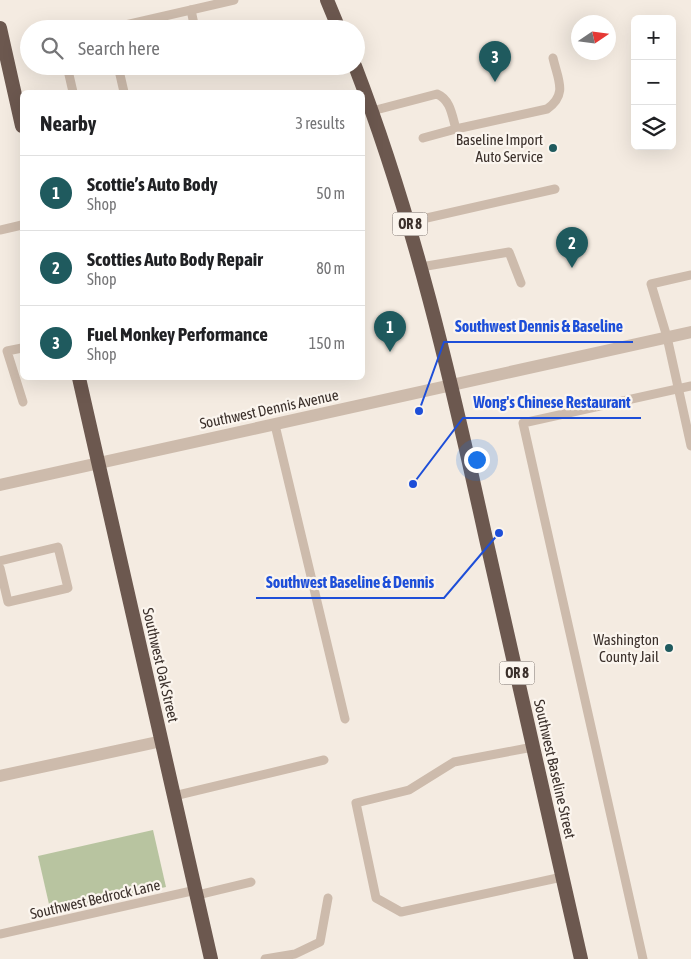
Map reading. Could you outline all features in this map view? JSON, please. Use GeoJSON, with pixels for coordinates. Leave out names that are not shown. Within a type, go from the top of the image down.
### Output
{"type":"FeatureCollection","features":[{"type":"Feature","properties":{"kind":"highway"},"geometry":{"type":"LineString","coordinates":[[327,0],[335,20]]}},
{"type":"Feature","properties":{"kind":"highway"},"geometry":{"type":"LineString","coordinates":[[0,28],[20,117]]}},
{"type":"Feature","properties":{"kind":"highway","name":"Southwest Baseline Street"},"geometry":{"type":"LineString","coordinates":[[358,75],[364,90]]}},
{"type":"Feature","properties":{"kind":"highway","name":"Southwest Baseline Street"},"geometry":{"type":"LineString","coordinates":[[365,92],[409,222],[451,386],[581,959]]}},
{"type":"Feature","properties":{"kind":"highway","name":"Southwest Oak Street"},"geometry":{"type":"LineString","coordinates":[[79,380],[211,959]]}},
{"type":"Feature","properties":{"kind":"street","name":"Southwest Dennis Avenue"},"geometry":{"type":"LineString","coordinates":[[0,486],[691,332]]}},
{"type":"Feature","properties":{"kind":"street"},"geometry":{"type":"LineString","coordinates":[[0,776],[162,742]]}},
{"type":"Feature","properties":{"kind":"lane"},"geometry":{"type":"LineString","coordinates":[[148,20],[234,0]]}},
{"type":"Feature","properties":{"kind":"lane"},"geometry":{"type":"LineString","coordinates":[[191,10],[194,20]]}},
{"type":"Feature","properties":{"kind":"lane"},"geometry":{"type":"LineString","coordinates":[[423,138],[547,108],[557,101],[560,93],[553,58]]}},
{"type":"Feature","properties":{"kind":"lane"},"geometry":{"type":"LineString","coordinates":[[69,75],[73,90]]}},
{"type":"Feature","properties":{"kind":"lane"},"geometry":{"type":"LineString","coordinates":[[120,75],[124,90]]}},
{"type":"Feature","properties":{"kind":"lane"},"geometry":{"type":"LineString","coordinates":[[372,111],[437,94],[445,98],[449,105],[456,130]]}},
{"type":"Feature","properties":{"kind":"lane"},"geometry":{"type":"LineString","coordinates":[[409,222],[554,190]]}},
{"type":"Feature","properties":{"kind":"lane"},"geometry":{"type":"LineString","coordinates":[[0,230],[20,225]]}},
{"type":"Feature","properties":{"kind":"lane"},"geometry":{"type":"LineString","coordinates":[[421,267],[509,252],[520,283]]}},
{"type":"Feature","properties":{"kind":"lane"},"geometry":{"type":"LineString","coordinates":[[691,275],[651,284],[667,337],[691,446]]}},
{"type":"Feature","properties":{"kind":"lane"},"geometry":{"type":"LineString","coordinates":[[20,348],[7,351],[23,402]]}},
{"type":"Feature","properties":{"kind":"lane"},"geometry":{"type":"LineString","coordinates":[[642,959],[523,424],[691,386]]}},
{"type":"Feature","properties":{"kind":"lane"},"geometry":{"type":"LineString","coordinates":[[275,425],[345,719]]}},
{"type":"Feature","properties":{"kind":"lane"},"geometry":{"type":"LineString","coordinates":[[0,561],[58,547],[68,588],[4,603],[0,568]]}},
{"type":"Feature","properties":{"kind":"lane"},"geometry":{"type":"LineString","coordinates":[[533,747],[454,762],[409,790],[356,803],[376,898],[401,912],[562,876]]}},
{"type":"Feature","properties":{"kind":"lane"},"geometry":{"type":"LineString","coordinates":[[174,796],[324,760]]}},
{"type":"Feature","properties":{"kind":"lane","name":"Southwest Bedrock Lane"},"geometry":{"type":"LineString","coordinates":[[0,934],[251,882]]}},
{"type":"Feature","properties":{"kind":"lane"},"geometry":{"type":"LineString","coordinates":[[265,959],[295,954],[320,942],[328,898]]}},
{"type":"Feature","properties":{"kind":"green space"},"geometry":{"type":"Polygon","coordinates":[[[153,830],[166,887],[51,913],[38,856],[153,830]]]}},
{"type":"Feature","properties":{"kind":"place","name":"Fuel Monkey Performance"},"geometry":{"type":"Point","coordinates":[495,82]}},
{"type":"Feature","properties":{"kind":"place","name":"Baseline Import Auto Service"},"geometry":{"type":"Point","coordinates":[553,148]}},
{"type":"Feature","properties":{"kind":"place","name":"Scotties Auto Body Repair"},"geometry":{"type":"Point","coordinates":[572,268]}},
{"type":"Feature","properties":{"kind":"place","name":"Scottie’s Auto Body"},"geometry":{"type":"Point","coordinates":[390,352]}},
{"type":"Feature","properties":{"kind":"place","name":"Southwest Dennis & Baseline"},"geometry":{"type":"Point","coordinates":[419,411]}},
{"type":"Feature","properties":{"kind":"place","name":"Wong's Chinese Restaurant"},"geometry":{"type":"Point","coordinates":[413,484]}},
{"type":"Feature","properties":{"kind":"place","name":"Southwest Baseline & Dennis"},"geometry":{"type":"Point","coordinates":[499,533]}},
{"type":"Feature","properties":{"kind":"place","name":"Washington County Jail"},"geometry":{"type":"Point","coordinates":[669,648]}}]}
